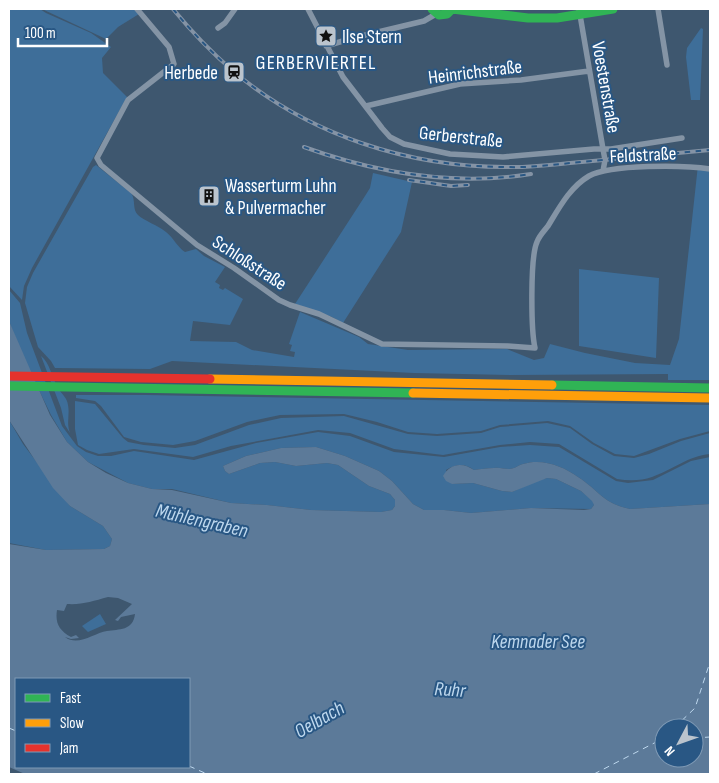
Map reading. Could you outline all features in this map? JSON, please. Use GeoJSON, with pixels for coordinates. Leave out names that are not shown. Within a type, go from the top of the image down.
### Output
{"type":"FeatureCollection","features":[{"type":"Feature","properties":{"kind":"main road"},"geometry":{"type":"LineString","coordinates":[[434,11],[439,15],[447,14],[452,9],[528,18],[557,18],[579,12],[613,9]]}},
{"type":"Feature","properties":{"kind":"main road"},"geometry":{"type":"LineString","coordinates":[[9,376],[710,388]]}},
{"type":"Feature","properties":{"kind":"main road"},"geometry":{"type":"LineString","coordinates":[[9,386],[710,398]]}},
{"type":"Feature","properties":{"kind":"street","name":"Schloßstraße"},"geometry":{"type":"LineString","coordinates":[[137,9],[169,47],[174,65],[128,100],[97,158],[109,173],[197,246],[234,268],[279,300],[340,323],[382,344],[535,348]]}},
{"type":"Feature","properties":{"kind":"street"},"geometry":{"type":"LineString","coordinates":[[218,28],[225,23],[235,9]]}},
{"type":"Feature","properties":{"kind":"street","name":"Gerberstraße"},"geometry":{"type":"LineString","coordinates":[[308,9],[343,77],[390,137],[404,144],[450,154],[504,157],[603,149],[682,138]]}},
{"type":"Feature","properties":{"kind":"street"},"geometry":{"type":"LineString","coordinates":[[658,9],[667,65]]}},
{"type":"Feature","properties":{"kind":"street"},"geometry":{"type":"LineString","coordinates":[[326,46],[424,21],[434,11]]}},
{"type":"Feature","properties":{"kind":"street","name":"Voestenstraße"},"geometry":{"type":"LineString","coordinates":[[579,12],[605,160],[603,171]]}},
{"type":"Feature","properties":{"kind":"street","name":"Heinrichstraße"},"geometry":{"type":"LineString","coordinates":[[366,106],[460,84],[521,80],[589,71]]}},
{"type":"Feature","properties":{"kind":"street","name":"Feldstraße"},"geometry":{"type":"LineString","coordinates":[[535,348],[532,336],[534,260],[537,242],[567,196],[578,184],[589,176],[603,171],[670,166],[710,169]]}},
{"type":"Feature","properties":{"kind":"shaded area"},"geometry":{"type":"Polygon","coordinates":[[[9,9],[40,9],[91,33],[111,47],[102,58],[103,73],[127,97],[32,268],[24,286],[22,300],[9,286],[9,9]]]}},
{"type":"Feature","properties":{"kind":"shaded area"},"geometry":{"type":"Polygon","coordinates":[[[42,9],[135,9],[139,14],[118,27],[106,39],[42,9]]]}},
{"type":"Feature","properties":{"kind":"shaded area"},"geometry":{"type":"Polygon","coordinates":[[[701,28],[703,29],[700,100],[691,100],[686,57],[687,48],[701,28]]]}},
{"type":"Feature","properties":{"kind":"shaded area"},"geometry":{"type":"Polygon","coordinates":[[[96,165],[131,193],[136,213],[140,217],[166,232],[185,252],[196,249],[204,256],[225,267],[215,282],[220,285],[219,288],[223,290],[225,288],[243,299],[230,325],[193,321],[190,341],[236,342],[252,350],[294,357],[295,352],[290,351],[292,345],[289,344],[300,312],[359,337],[368,344],[408,350],[507,349],[534,360],[544,358],[550,344],[635,363],[670,365],[679,339],[698,165],[710,169],[710,380],[668,380],[668,374],[510,375],[414,373],[172,361],[150,369],[55,368],[38,347],[25,303],[27,287],[33,273],[93,167],[96,165]]]}},
{"type":"Feature","properties":{"kind":"shaded area"},"geometry":{"type":"Polygon","coordinates":[[[373,173],[412,182],[401,232],[343,323],[332,317],[295,304],[370,188],[373,173]]]}},
{"type":"Feature","properties":{"kind":"shaded area"},"geometry":{"type":"Polygon","coordinates":[[[579,269],[659,278],[656,358],[579,346],[579,269]]]}},
{"type":"Feature","properties":{"kind":"shaded area"},"geometry":{"type":"Polygon","coordinates":[[[9,290],[20,303],[27,333],[62,426],[77,446],[86,452],[98,456],[111,456],[134,451],[194,460],[256,443],[318,432],[350,436],[394,452],[444,457],[500,447],[530,445],[559,447],[616,481],[628,483],[653,480],[691,461],[710,457],[710,504],[630,509],[607,500],[566,469],[552,464],[530,462],[511,469],[474,470],[460,465],[446,470],[452,484],[473,483],[512,492],[536,481],[547,478],[556,479],[581,491],[593,501],[594,505],[591,509],[531,508],[471,513],[424,510],[413,504],[392,481],[379,471],[345,456],[316,447],[281,448],[246,456],[223,466],[229,474],[260,463],[275,462],[296,466],[327,463],[338,465],[369,486],[390,494],[395,500],[395,506],[392,510],[381,512],[311,510],[231,503],[172,489],[152,489],[128,483],[88,462],[67,442],[51,415],[24,359],[9,321],[9,290]]]}},
{"type":"Feature","properties":{"kind":"shaded area"},"geometry":{"type":"Polygon","coordinates":[[[41,356],[47,363],[56,384],[67,402],[70,433],[65,425],[61,408],[41,356]]]}},
{"type":"Feature","properties":{"kind":"shaded area"},"geometry":{"type":"Polygon","coordinates":[[[76,395],[710,405],[710,431],[680,439],[634,456],[615,454],[594,443],[570,426],[548,421],[500,425],[481,431],[437,434],[408,432],[344,414],[280,415],[247,422],[195,441],[173,445],[141,442],[124,437],[101,406],[95,401],[76,398],[76,395]]]}},
{"type":"Feature","properties":{"kind":"shaded area"},"geometry":{"type":"Polygon","coordinates":[[[75,401],[95,404],[128,442],[175,448],[195,445],[249,425],[281,418],[344,416],[408,434],[437,436],[481,433],[500,427],[547,423],[570,428],[592,444],[614,456],[634,458],[710,433],[710,454],[687,460],[652,477],[630,480],[617,479],[559,444],[530,442],[443,455],[394,449],[350,433],[318,430],[231,446],[193,457],[134,449],[99,454],[78,445],[75,429],[75,401]]]}},
{"type":"Feature","properties":{"kind":"shaded area"},"geometry":{"type":"Polygon","coordinates":[[[9,420],[23,444],[70,506],[103,526],[112,539],[110,546],[104,549],[46,550],[9,543],[9,420]]]}},
{"type":"Feature","properties":{"kind":"shaded area"},"geometry":{"type":"Polygon","coordinates":[[[100,614],[106,624],[88,632],[82,626],[100,614]]]}},
{"type":"Feature","properties":{"kind":"water","name":"Kemnader See"},"geometry":{"type":"Polygon","coordinates":[[[9,321],[50,415],[67,442],[88,462],[128,483],[152,489],[172,490],[231,503],[311,510],[381,512],[392,510],[395,506],[395,500],[390,494],[369,486],[338,465],[327,463],[296,466],[275,462],[260,463],[229,474],[223,466],[246,456],[281,448],[316,447],[345,456],[379,471],[392,481],[413,504],[424,510],[471,513],[531,508],[584,510],[591,509],[594,505],[581,491],[556,479],[547,478],[512,492],[473,483],[452,484],[446,481],[443,476],[449,468],[457,465],[470,467],[474,470],[509,469],[530,462],[552,464],[566,469],[607,500],[630,509],[710,504],[710,774],[25,774],[9,767],[9,544],[46,550],[104,549],[110,546],[112,539],[103,526],[70,506],[53,488],[9,420],[9,321]],[[108,597],[83,603],[67,604],[64,611],[57,610],[57,622],[63,632],[71,637],[76,635],[79,638],[71,639],[65,637],[75,641],[81,640],[102,632],[125,628],[131,624],[135,614],[121,617],[118,621],[115,620],[132,604],[118,598],[108,597]]]}},
{"type":"Feature","properties":{"kind":"ferry route"},"geometry":{"type":"LineString","coordinates":[[684,718],[695,708],[710,662]]}},
{"type":"Feature","properties":{"kind":"ferry route"},"geometry":{"type":"LineString","coordinates":[[9,728],[15,731]]}},
{"type":"Feature","properties":{"kind":"ferry route"},"geometry":{"type":"LineString","coordinates":[[704,737],[710,737]]}},
{"type":"Feature","properties":{"kind":"ferry route"},"geometry":{"type":"LineString","coordinates":[[594,774],[654,743]]}},
{"type":"Feature","properties":{"kind":"ferry route"},"geometry":{"type":"LineString","coordinates":[[190,766],[207,774]]}},
{"type":"Feature","properties":{"kind":"railway"},"geometry":{"type":"LineString","coordinates":[[173,9],[194,33],[233,71],[263,93],[294,113],[327,130],[397,154],[469,165],[516,167],[710,150]]}},
{"type":"Feature","properties":{"kind":"railway"},"geometry":{"type":"LineString","coordinates":[[304,147],[359,164],[416,175],[474,178],[531,174]]}},
{"type":"Feature","properties":{"kind":"railway"},"geometry":{"type":"LineString","coordinates":[[409,180],[451,186],[468,185]]}},
{"type":"Feature","properties":{"kind":"traffic: fast"},"geometry":{"type":"LineString","coordinates":[[432,9],[439,15],[447,14],[452,9],[528,18],[557,18],[613,9]]}},
{"type":"Feature","properties":{"kind":"traffic: fast"},"geometry":{"type":"LineString","coordinates":[[552,385],[710,388]]}},
{"type":"Feature","properties":{"kind":"traffic: fast"},"geometry":{"type":"LineString","coordinates":[[9,386],[413,393]]}},
{"type":"Feature","properties":{"kind":"traffic: slow"},"geometry":{"type":"LineString","coordinates":[[210,379],[552,385]]}},
{"type":"Feature","properties":{"kind":"traffic: slow"},"geometry":{"type":"LineString","coordinates":[[413,393],[710,398]]}},
{"type":"Feature","properties":{"kind":"traffic: jam"},"geometry":{"type":"LineString","coordinates":[[9,376],[210,379]]}},
{"type":"Feature","properties":{"kind":"place","name":"Ilse Stern"},"geometry":{"type":"Point","coordinates":[326,36]}},
{"type":"Feature","properties":{"kind":"place","name":"Herbede"},"geometry":{"type":"Point","coordinates":[234,72]}},
{"type":"Feature","properties":{"kind":"place","name":"Wasserturm Luhn & Pulvermacher"},"geometry":{"type":"Point","coordinates":[209,196]}},
{"type":"Feature","properties":{"kind":"district","name":"GERBERVIERTEL"},"geometry":{"type":"Point","coordinates":[316,62]}},
{"type":"Feature","properties":{"kind":"water label","name":"Mühlengraben"},"geometry":{"type":"Point","coordinates":[202,520]}},
{"type":"Feature","properties":{"kind":"water label","name":"Ruhr"},"geometry":{"type":"Point","coordinates":[450,689]}},
{"type":"Feature","properties":{"kind":"water label","name":"Oelbach"},"geometry":{"type":"Point","coordinates":[319,719]}}]}
